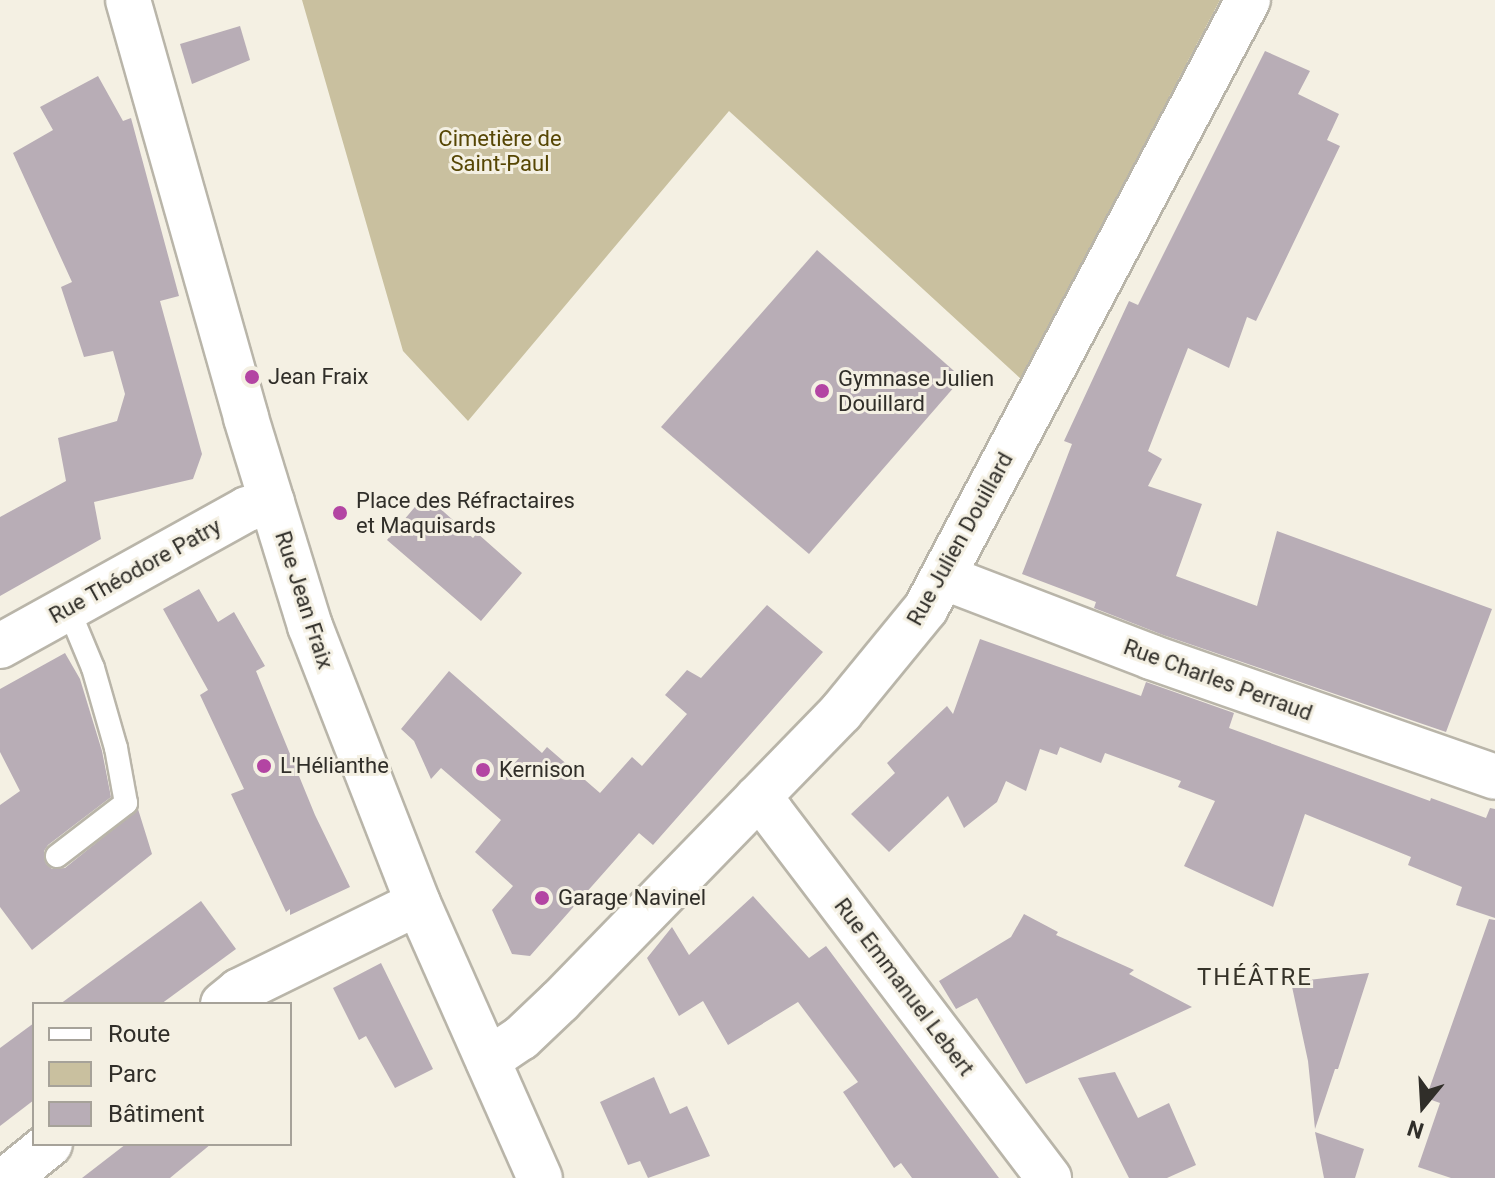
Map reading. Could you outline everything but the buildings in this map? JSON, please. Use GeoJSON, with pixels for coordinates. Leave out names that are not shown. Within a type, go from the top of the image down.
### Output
{"type":"FeatureCollection","features":[{"type":"Feature","properties":{"kind":"street","name":"Rue Jean Fraix"},"geometry":{"type":"LineString","coordinates":[[128,0],[310,626],[418,903],[540,1178]]}},
{"type":"Feature","properties":{"kind":"street","name":"Rue Julien Douillard"},"geometry":{"type":"LineString","coordinates":[[488,1060],[521,1038],[560,1001],[757,798],[881,666],[926,608],[1248,0]]}},
{"type":"Feature","properties":{"kind":"street","name":"Rue Théodore Patry"},"geometry":{"type":"LineString","coordinates":[[0,646],[247,509],[272,502]]}},
{"type":"Feature","properties":{"kind":"street","name":"Rue Charles Perraud"},"geometry":{"type":"LineString","coordinates":[[943,577],[1151,657],[1495,777]]}},
{"type":"Feature","properties":{"kind":"street","name":"Rue Emmanuel Lebert"},"geometry":{"type":"LineString","coordinates":[[757,798],[771,812],[1049,1178]]}},
{"type":"Feature","properties":{"kind":"street"},"geometry":{"type":"LineString","coordinates":[[225,1002],[239,991],[418,903]]}},
{"type":"Feature","properties":{"kind":"street"},"geometry":{"type":"LineString","coordinates":[[7,1178],[47,1146]]}},
{"type":"Feature","properties":{"kind":"lane"},"geometry":{"type":"LineString","coordinates":[[57,856],[126,803],[116,748],[93,668],[68,608]]}},
{"type":"Feature","properties":{"kind":"lane"},"geometry":{"type":"LineString","coordinates":[[0,1171],[7,1178]]}},
{"type":"Feature","properties":{"kind":"green space","name":"Cimetière de Saint-Paul"},"geometry":{"type":"Polygon","coordinates":[[[302,0],[1220,0],[1021,379],[729,111],[468,421],[403,351],[302,0]]]}},
{"type":"Feature","properties":{"kind":"place","name":"Jean Fraix"},"geometry":{"type":"Point","coordinates":[252,377]}},
{"type":"Feature","properties":{"kind":"place","name":"Gymnase Julien Douillard"},"geometry":{"type":"Point","coordinates":[822,391]}},
{"type":"Feature","properties":{"kind":"place","name":"Place des Réfractaires et Maquisards"},"geometry":{"type":"Point","coordinates":[340,513]}},
{"type":"Feature","properties":{"kind":"place","name":"L'Hélianthe"},"geometry":{"type":"Point","coordinates":[264,766]}},
{"type":"Feature","properties":{"kind":"place","name":"Kernison"},"geometry":{"type":"Point","coordinates":[483,770]}},
{"type":"Feature","properties":{"kind":"place","name":"Garage Navinel"},"geometry":{"type":"Point","coordinates":[542,898]}},
{"type":"Feature","properties":{"kind":"district","name":"THÉÂTRE"},"geometry":{"type":"Point","coordinates":[1255,978]}}]}
